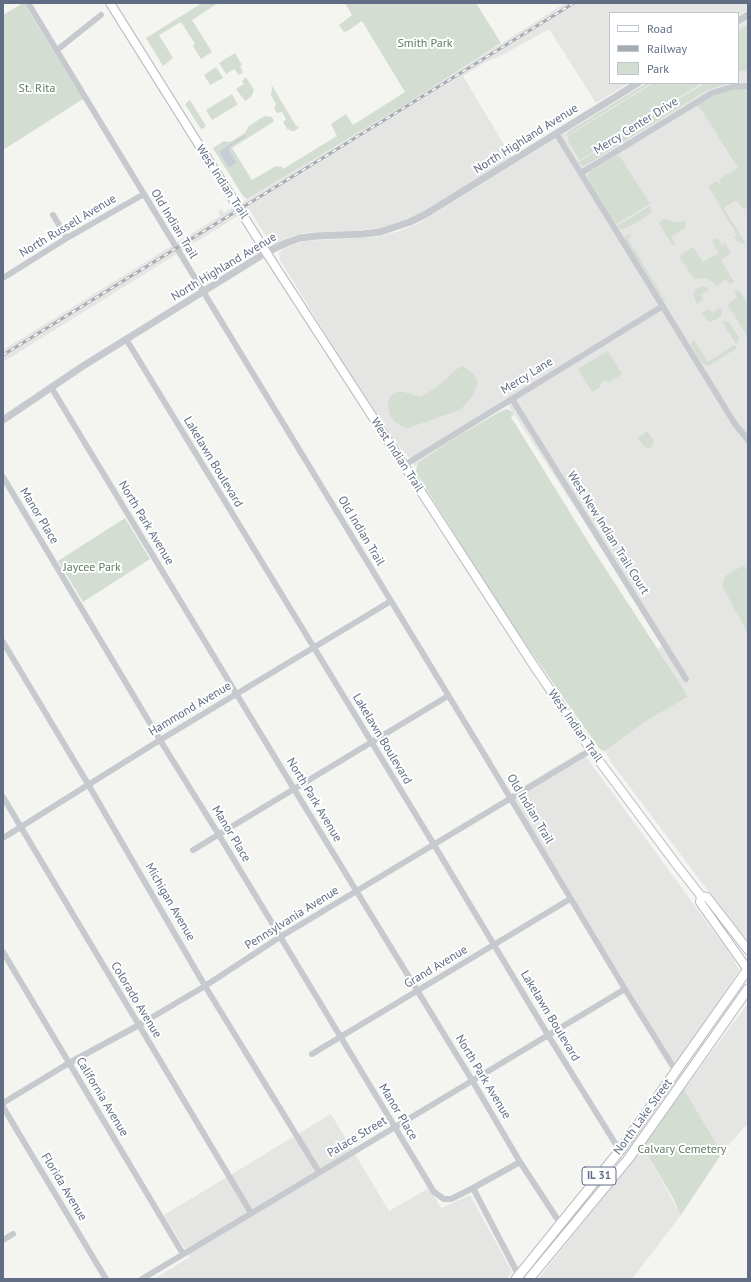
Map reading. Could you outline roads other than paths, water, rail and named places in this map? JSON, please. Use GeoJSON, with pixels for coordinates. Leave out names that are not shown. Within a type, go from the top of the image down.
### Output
{"type":"FeatureCollection","features":[{"type":"Feature","properties":{"kind":"main road","name":"West Indian Trail"},"geometry":{"type":"LineString","coordinates":[[112,4],[197,144],[403,466],[532,663],[591,750],[701,896],[708,897],[748,950]]}},
{"type":"Feature","properties":{"kind":"main road","name":"West Indian Trail"},"geometry":{"type":"LineString","coordinates":[[701,896],[700,902],[748,970]]}},
{"type":"Feature","properties":{"kind":"main road","name":"North Lake Street"},"geometry":{"type":"LineString","coordinates":[[519,1278],[621,1149],[748,970]]}},
{"type":"Feature","properties":{"kind":"main road","name":"North Lake Street"},"geometry":{"type":"LineString","coordinates":[[529,1279],[629,1158],[748,989]]}},
{"type":"Feature","properties":{"kind":"street","name":"Old Indian Trail"},"geometry":{"type":"LineString","coordinates":[[28,3],[570,899],[672,1065],[678,1070]]}},
{"type":"Feature","properties":{"kind":"street"},"geometry":{"type":"LineString","coordinates":[[57,50],[101,15]]}},
{"type":"Feature","properties":{"kind":"street"},"geometry":{"type":"LineString","coordinates":[[739,20],[748,15]]}},
{"type":"Feature","properties":{"kind":"street","name":"North Highland Avenue"},"geometry":{"type":"LineString","coordinates":[[3,420],[126,339],[267,252],[286,243],[305,237],[380,232],[410,222],[426,214],[636,84]]}},
{"type":"Feature","properties":{"kind":"street","name":"Mercy Center Drive"},"geometry":{"type":"LineString","coordinates":[[581,173],[712,93],[732,87],[748,86]]}},
{"type":"Feature","properties":{"kind":"street"},"geometry":{"type":"LineString","coordinates":[[556,133],[735,424],[748,440]]}},
{"type":"Feature","properties":{"kind":"street","name":"North Russell Avenue"},"geometry":{"type":"LineString","coordinates":[[3,278],[67,238],[144,194]]}},
{"type":"Feature","properties":{"kind":"street"},"geometry":{"type":"LineString","coordinates":[[53,215],[67,238]]}},
{"type":"Feature","properties":{"kind":"street","name":"Mercy Lane"},"geometry":{"type":"LineString","coordinates":[[403,466],[663,306]]}},
{"type":"Feature","properties":{"kind":"street","name":"Lakelawn Boulevard"},"geometry":{"type":"LineString","coordinates":[[126,339],[548,1035],[615,1143],[621,1149]]}},
{"type":"Feature","properties":{"kind":"street","name":"North Park Avenue"},"geometry":{"type":"LineString","coordinates":[[51,387],[236,694],[418,990],[520,1162],[556,1218],[561,1223]]}},
{"type":"Feature","properties":{"kind":"street","name":"West New Indian Trail Court"},"geometry":{"type":"LineString","coordinates":[[512,399],[686,679]]}},
{"type":"Feature","properties":{"kind":"street","name":"Manor Place"},"geometry":{"type":"LineString","coordinates":[[3,477],[160,740],[219,835],[434,1192],[444,1199],[451,1199],[473,1188]]}},
{"type":"Feature","properties":{"kind":"street","name":"Hammond Avenue"},"geometry":{"type":"LineString","coordinates":[[3,838],[160,740],[391,601]]}},
{"type":"Feature","properties":{"kind":"street","name":"Michigan Avenue"},"geometry":{"type":"LineString","coordinates":[[3,642],[206,986],[319,1172]]}},
{"type":"Feature","properties":{"kind":"street"},"geometry":{"type":"LineString","coordinates":[[193,850],[448,696]]}},
{"type":"Feature","properties":{"kind":"street","name":"Pennsylvania Avenue"},"geometry":{"type":"LineString","coordinates":[[3,1103],[69,1063],[206,986],[280,937],[591,750]]}},
{"type":"Feature","properties":{"kind":"street","name":"Colorado Avenue"},"geometry":{"type":"LineString","coordinates":[[3,797],[251,1213]]}},
{"type":"Feature","properties":{"kind":"street","name":"Grand Avenue"},"geometry":{"type":"LineString","coordinates":[[312,1054],[570,899]]}},
{"type":"Feature","properties":{"kind":"street","name":"California Avenue"},"geometry":{"type":"LineString","coordinates":[[3,952],[183,1254]]}},
{"type":"Feature","properties":{"kind":"street","name":"Palace Street"},"geometry":{"type":"LineString","coordinates":[[142,1279],[625,989]]}},
{"type":"Feature","properties":{"kind":"street","name":"Florida Avenue"},"geometry":{"type":"LineString","coordinates":[[3,1107],[106,1279]]}},
{"type":"Feature","properties":{"kind":"street"},"geometry":{"type":"LineString","coordinates":[[519,1278],[473,1188],[520,1162]]}},
{"type":"Feature","properties":{"kind":"street"},"geometry":{"type":"LineString","coordinates":[[3,1240],[13,1234]]}},
{"type":"Feature","properties":{"kind":"railway"},"geometry":{"type":"LineString","coordinates":[[3,355],[574,3]]}},
{"type":"Feature","properties":{"kind":"park label","name":"Smith Park"},"geometry":{"type":"Point","coordinates":[425,44]}},
{"type":"Feature","properties":{"kind":"park label","name":"St. Rita"},"geometry":{"type":"Point","coordinates":[37,89]}},
{"type":"Feature","properties":{"kind":"park label","name":"Jaycee Park"},"geometry":{"type":"Point","coordinates":[92,568]}},
{"type":"Feature","properties":{"kind":"park label","name":"Calvary Cemetery"},"geometry":{"type":"Point","coordinates":[682,1150]}}]}
